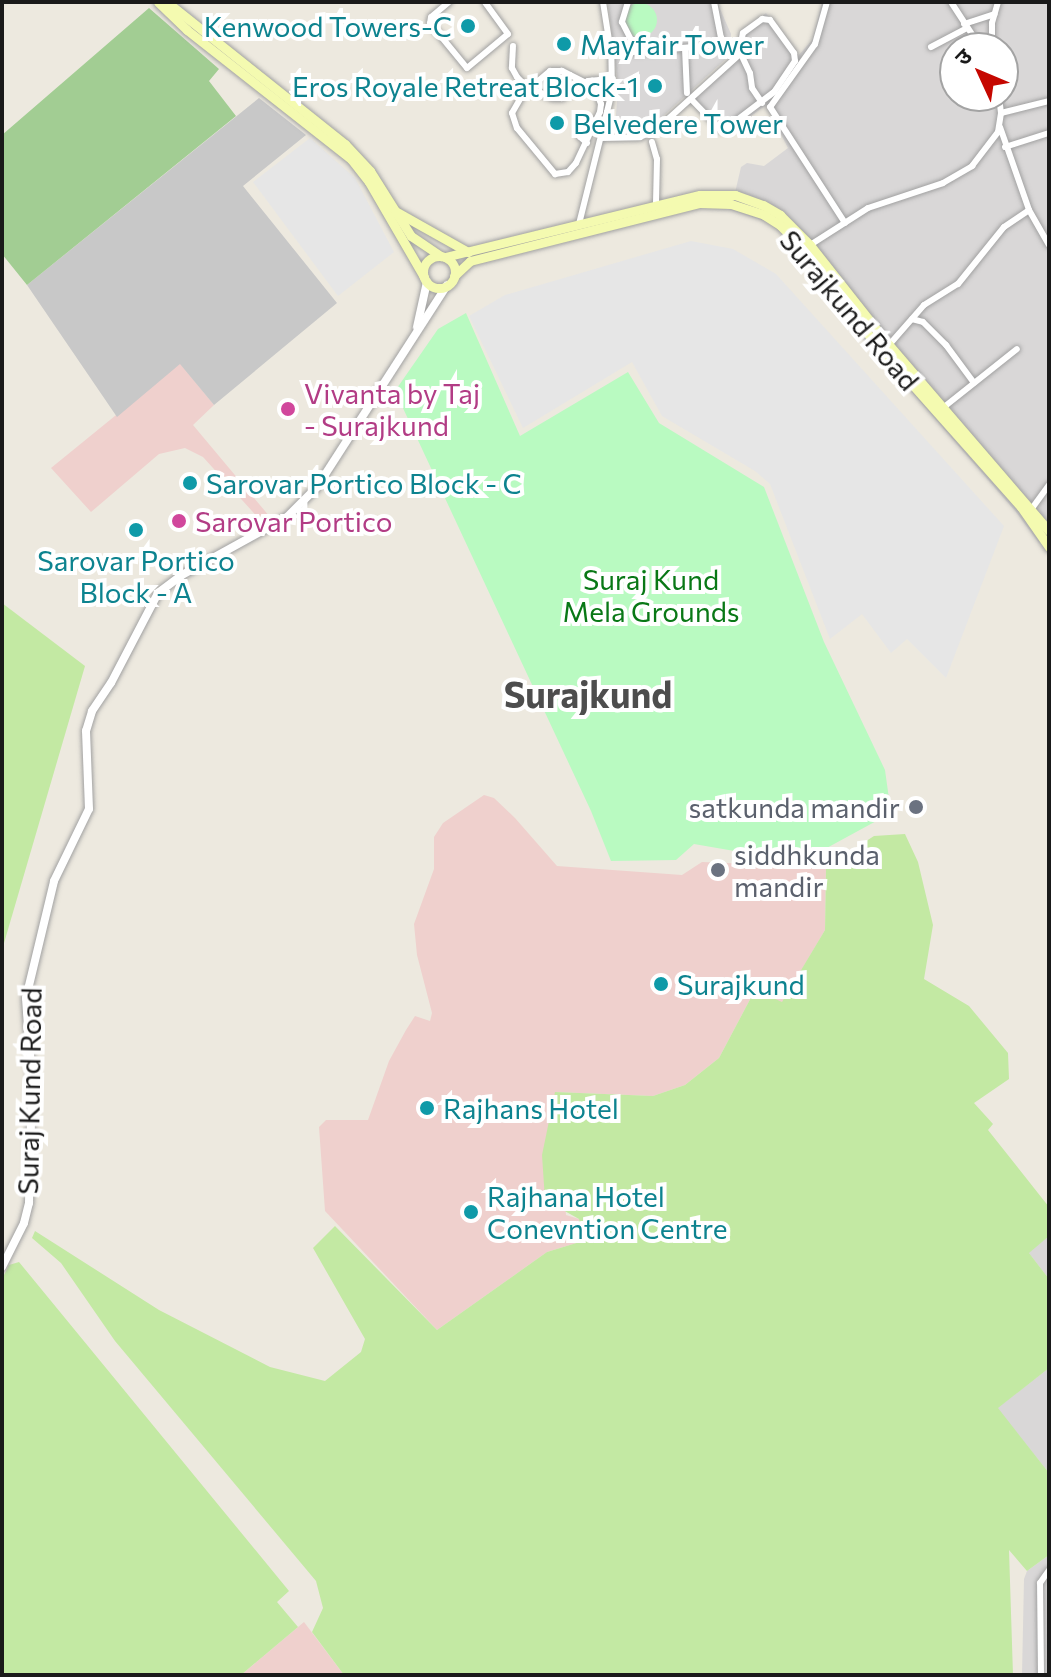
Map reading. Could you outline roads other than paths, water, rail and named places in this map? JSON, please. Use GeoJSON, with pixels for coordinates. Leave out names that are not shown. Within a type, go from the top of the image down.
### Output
{"type":"FeatureCollection","features":[{"type":"Feature","properties":{"kind":"main road"},"geometry":{"type":"LineString","coordinates":[[158,2],[187,30],[351,159],[369,182],[426,280],[435,287],[447,285],[454,276],[454,267],[443,256],[411,236],[370,171],[345,144],[167,2]]}},
{"type":"Feature","properties":{"kind":"main road","name":"Surajkund Road"},"geometry":{"type":"LineString","coordinates":[[454,276],[470,261],[656,204],[712,193],[735,195],[780,215],[1030,512],[1049,547]]}},
{"type":"Feature","properties":{"kind":"main road","name":"Surajkund Road"},"geometry":{"type":"LineString","coordinates":[[443,256],[712,202],[764,215],[806,247],[871,338],[1049,531]]}},
{"type":"Feature","properties":{"kind":"main road"},"geometry":{"type":"LineString","coordinates":[[395,211],[468,252]]}},
{"type":"Feature","properties":{"kind":"main road"},"geometry":{"type":"LineString","coordinates":[[426,280],[426,263],[443,256]]}},
{"type":"Feature","properties":{"kind":"street"},"geometry":{"type":"LineString","coordinates":[[449,2],[431,17],[430,23],[467,68],[508,34],[485,2]]}},
{"type":"Feature","properties":{"kind":"street"},"geometry":{"type":"LineString","coordinates":[[578,227],[613,79],[603,2]]}},
{"type":"Feature","properties":{"kind":"street"},"geometry":{"type":"LineString","coordinates":[[628,2],[622,22],[637,51]]}},
{"type":"Feature","properties":{"kind":"street"},"geometry":{"type":"LineString","coordinates":[[621,53],[718,45],[721,38],[714,2]]}},
{"type":"Feature","properties":{"kind":"street"},"geometry":{"type":"LineString","coordinates":[[827,2],[815,44],[770,107],[845,223]]}},
{"type":"Feature","properties":{"kind":"street"},"geometry":{"type":"LineString","coordinates":[[951,2],[970,32]]}},
{"type":"Feature","properties":{"kind":"street"},"geometry":{"type":"LineString","coordinates":[[993,32],[998,2]]}},
{"type":"Feature","properties":{"kind":"street"},"geometry":{"type":"LineString","coordinates":[[931,47],[994,14]]}},
{"type":"Feature","properties":{"kind":"street"},"geometry":{"type":"LineString","coordinates":[[685,48],[689,96],[722,130],[762,103],[795,61],[794,53],[766,18],[743,33],[740,52],[750,73],[752,88],[762,103]]}},
{"type":"Feature","properties":{"kind":"street"},"geometry":{"type":"LineString","coordinates":[[607,24],[622,22]]}},
{"type":"Feature","properties":{"kind":"street"},"geometry":{"type":"LineString","coordinates":[[513,46],[512,68],[530,89],[558,99],[588,81]]}},
{"type":"Feature","properties":{"kind":"street"},"geometry":{"type":"LineString","coordinates":[[601,138],[647,135],[740,52]]}},
{"type":"Feature","properties":{"kind":"street"},"geometry":{"type":"LineString","coordinates":[[588,81],[601,104],[587,143],[568,172],[562,175],[551,171],[513,121],[512,113],[518,100],[557,70],[588,81],[613,79]]}},
{"type":"Feature","properties":{"kind":"street"},"geometry":{"type":"LineString","coordinates":[[1049,101],[1001,113],[1000,125],[1029,210],[1049,245]]}},
{"type":"Feature","properties":{"kind":"street"},"geometry":{"type":"LineString","coordinates":[[587,143],[580,137],[579,129],[585,120],[596,121]]}},
{"type":"Feature","properties":{"kind":"street"},"geometry":{"type":"LineString","coordinates":[[806,247],[883,201],[951,179],[977,161],[1000,125]]}},
{"type":"Feature","properties":{"kind":"street"},"geometry":{"type":"LineString","coordinates":[[1005,147],[1049,133]]}},
{"type":"Feature","properties":{"kind":"street"},"geometry":{"type":"LineString","coordinates":[[652,142],[657,159],[656,204]]}},
{"type":"Feature","properties":{"kind":"street"},"geometry":{"type":"LineString","coordinates":[[889,345],[924,305],[958,284],[1004,227],[1029,210]]}},
{"type":"Feature","properties":{"kind":"street"},"geometry":{"type":"LineString","coordinates":[[415,335],[426,280]]}},
{"type":"Feature","properties":{"kind":"street","name":"Suraj Kund Road"},"geometry":{"type":"LineString","coordinates":[[2,1267],[24,1223],[29,1203],[28,1142],[32,1082],[26,998],[54,881],[89,809],[86,731],[92,711],[111,683],[158,593],[182,575],[249,541],[301,504],[317,487],[447,285]]}},
{"type":"Feature","properties":{"kind":"street"},"geometry":{"type":"LineString","coordinates":[[912,319],[923,322],[946,345],[974,383]]}},
{"type":"Feature","properties":{"kind":"street"},"geometry":{"type":"LineString","coordinates":[[944,407],[1017,349]]}},
{"type":"Feature","properties":{"kind":"street"},"geometry":{"type":"LineString","coordinates":[[1030,512],[1049,485]]}},
{"type":"Feature","properties":{"kind":"street"},"geometry":{"type":"LineString","coordinates":[[1041,1675],[1045,1657],[1046,1577],[1049,1570]]}},
{"type":"Feature","properties":{"kind":"place","name":"Kenwood Towers-C"},"geometry":{"type":"Point","coordinates":[468,26]}},
{"type":"Feature","properties":{"kind":"place","name":"Mayfair Tower"},"geometry":{"type":"Point","coordinates":[564,44]}},
{"type":"Feature","properties":{"kind":"place","name":"Eros Royale Retreat Block-1"},"geometry":{"type":"Point","coordinates":[655,86]}},
{"type":"Feature","properties":{"kind":"place","name":"Belvedere Tower"},"geometry":{"type":"Point","coordinates":[557,123]}},
{"type":"Feature","properties":{"kind":"place","name":"Vivanta by Taj - Surajkund"},"geometry":{"type":"Point","coordinates":[288,409]}},
{"type":"Feature","properties":{"kind":"place","name":"Sarovar Portico Block - C"},"geometry":{"type":"Point","coordinates":[190,483]}},
{"type":"Feature","properties":{"kind":"place","name":"Sarovar Portico"},"geometry":{"type":"Point","coordinates":[179,521]}},
{"type":"Feature","properties":{"kind":"place","name":"Sarovar Portico Block - A"},"geometry":{"type":"Point","coordinates":[136,530]}},
{"type":"Feature","properties":{"kind":"place","name":"satkunda mandir"},"geometry":{"type":"Point","coordinates":[916,807]}},
{"type":"Feature","properties":{"kind":"place","name":"siddhkunda mandir"},"geometry":{"type":"Point","coordinates":[718,870]}},
{"type":"Feature","properties":{"kind":"place","name":"Surajkund"},"geometry":{"type":"Point","coordinates":[661,984]}},
{"type":"Feature","properties":{"kind":"place","name":"Rajhans Hotel"},"geometry":{"type":"Point","coordinates":[427,1108]}},
{"type":"Feature","properties":{"kind":"place","name":"Rajhana Hotel Conevntion Centre"},"geometry":{"type":"Point","coordinates":[471,1212]}},
{"type":"Feature","properties":{"kind":"district","name":"Surajkund"},"geometry":{"type":"Point","coordinates":[588,694]}},
{"type":"Feature","properties":{"kind":"park label","name":"Suraj Kund Mela Grounds"},"geometry":{"type":"Point","coordinates":[651,595]}}]}
